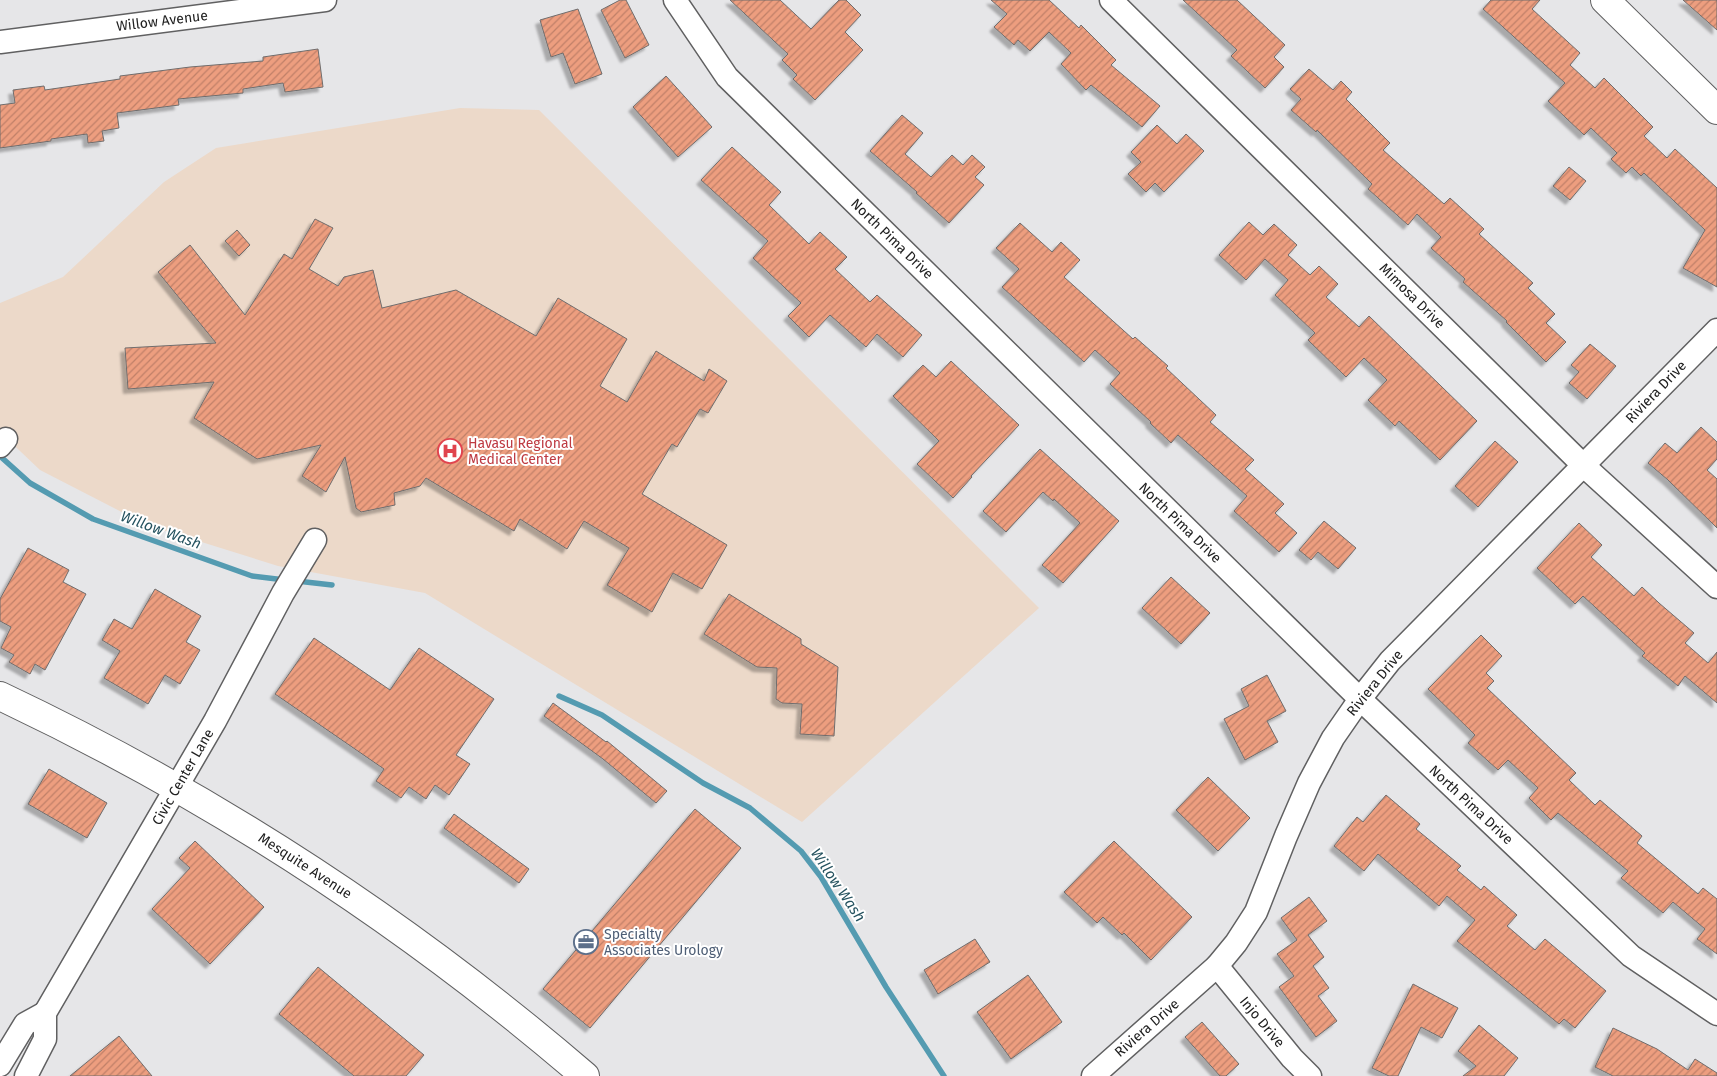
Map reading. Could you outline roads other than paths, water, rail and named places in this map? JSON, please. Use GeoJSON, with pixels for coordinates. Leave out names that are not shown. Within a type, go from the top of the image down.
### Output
{"type":"FeatureCollection","features":[{"type":"Feature","properties":{"kind":"street","name":"Willow Avenue"},"geometry":{"type":"LineString","coordinates":[[0,42],[325,0]]}},
{"type":"Feature","properties":{"kind":"street","name":"North Pima Drive"},"geometry":{"type":"LineString","coordinates":[[675,0],[727,77],[1360,699],[1631,956],[1717,1014]]}},
{"type":"Feature","properties":{"kind":"street","name":"Mimosa Drive"},"geometry":{"type":"LineString","coordinates":[[1111,0],[1584,466],[1717,587]]}},
{"type":"Feature","properties":{"kind":"street"},"geometry":{"type":"LineString","coordinates":[[1605,0],[1717,110]]}},
{"type":"Feature","properties":{"kind":"street","name":"Riviera Drive"},"geometry":{"type":"LineString","coordinates":[[1093,1076],[1217,966],[1236,943],[1256,912],[1309,783],[1333,738],[1360,699],[1390,661],[1717,330]]}},
{"type":"Feature","properties":{"kind":"street","name":"Civic Center Lane"},"geometry":{"type":"LineString","coordinates":[[0,1065],[25,1024],[45,1013],[177,788],[283,593],[316,540]]}},
{"type":"Feature","properties":{"kind":"street","name":"Mesquite Avenue"},"geometry":{"type":"LineString","coordinates":[[0,696],[48,718],[177,788],[270,842],[342,889],[411,938],[585,1076]]}},
{"type":"Feature","properties":{"kind":"street","name":"Injo Drive"},"geometry":{"type":"LineString","coordinates":[[1217,966],[1292,1058],[1310,1076]]}},
{"type":"Feature","properties":{"kind":"street"},"geometry":{"type":"LineString","coordinates":[[26,1076],[45,1039],[45,1013]]}},
{"type":"Feature","properties":{"kind":"waterway","name":"Willow Wash"},"geometry":{"type":"LineString","coordinates":[[0,456],[30,483],[93,519],[252,576],[285,580]]}},
{"type":"Feature","properties":{"kind":"waterway","name":"Willow Wash"},"geometry":{"type":"LineString","coordinates":[[297,581],[332,585]]}},
{"type":"Feature","properties":{"kind":"waterway","name":"Willow Wash"},"geometry":{"type":"LineString","coordinates":[[559,696],[602,715],[703,783],[750,808],[801,851],[821,877],[886,987],[944,1076]]}},
{"type":"Feature","properties":{"kind":"place","name":"Havasu Regional Medical Center"},"geometry":{"type":"Point","coordinates":[450,451]}},
{"type":"Feature","properties":{"kind":"place","name":"Specialty Associates Urology"},"geometry":{"type":"Point","coordinates":[586,942]}}]}
